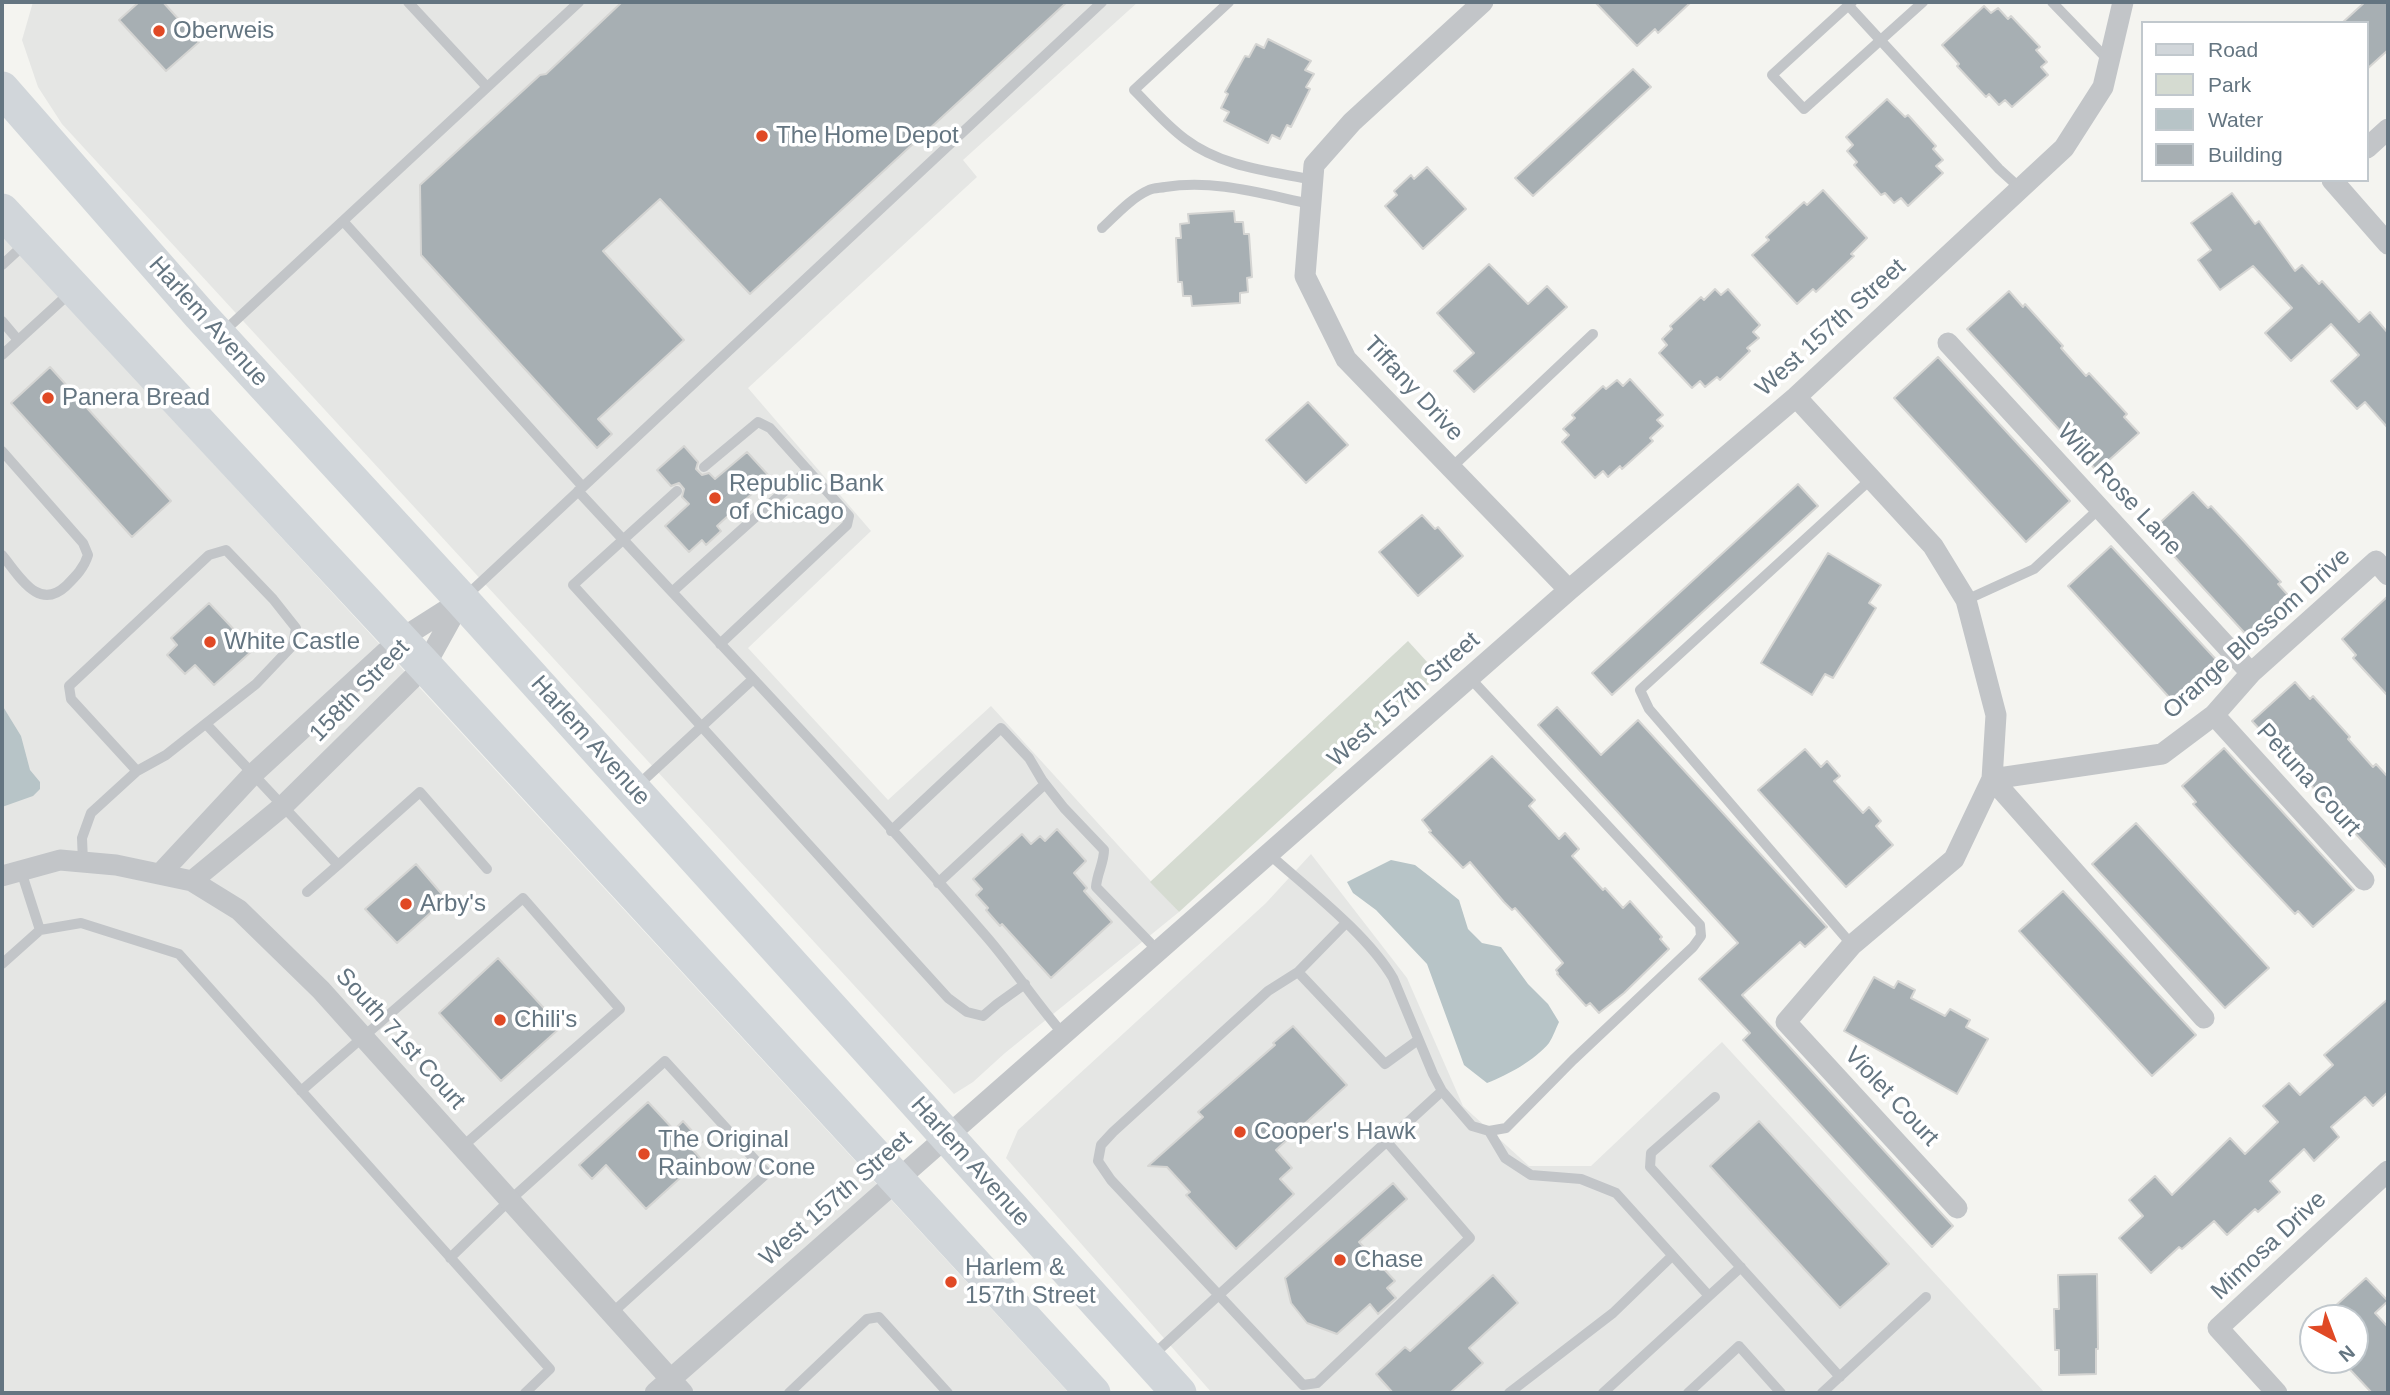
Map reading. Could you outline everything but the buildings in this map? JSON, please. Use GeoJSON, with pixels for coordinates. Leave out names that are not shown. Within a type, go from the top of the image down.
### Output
{"type":"FeatureCollection","features":[{"type":"Feature","properties":{"kind":"main road","name":"Harlem Avenue"},"geometry":{"type":"LineString","coordinates":[[2,89],[219,336],[634,789],[1179,1393]]}},
{"type":"Feature","properties":{"kind":"main road"},"geometry":{"type":"LineString","coordinates":[[2,211],[425,666],[1093,1393]]}},
{"type":"Feature","properties":{"kind":"street","name":"Tiffany Drive"},"geometry":{"type":"LineString","coordinates":[[1483,2],[1352,122],[1314,165],[1304,276],[1346,359],[1569,590]]}},
{"type":"Feature","properties":{"kind":"street","name":"West 157th Street"},"geometry":{"type":"LineString","coordinates":[[670,1388],[898,1180],[1569,590],[1796,397],[2064,148],[2103,87],[2123,2]]}},
{"type":"Feature","properties":{"kind":"street"},"geometry":{"type":"LineString","coordinates":[[2369,146],[2388,129]]}},
{"type":"Feature","properties":{"kind":"street"},"geometry":{"type":"LineString","coordinates":[[2332,182],[2388,244]]}},
{"type":"Feature","properties":{"kind":"street","name":"Wild Rose Lane"},"geometry":{"type":"LineString","coordinates":[[1948,343],[2250,673]]}},
{"type":"Feature","properties":{"kind":"street"},"geometry":{"type":"LineString","coordinates":[[1796,397],[1933,546],[1966,600],[1996,715],[1992,779],[1954,859],[1852,945]]}},
{"type":"Feature","properties":{"kind":"street","name":"Orange Blossom Drive"},"geometry":{"type":"LineString","coordinates":[[1992,779],[2162,754],[2214,715],[2250,673],[2376,561],[2388,575]]}},
{"type":"Feature","properties":{"kind":"street","name":"158th Street"},"geometry":{"type":"LineString","coordinates":[[160,874],[253,774],[399,639],[462,600]]}},
{"type":"Feature","properties":{"kind":"street","name":"158th Street"},"geometry":{"type":"LineString","coordinates":[[192,881],[283,806],[425,666],[462,600]]}},
{"type":"Feature","properties":{"kind":"street","name":"Petuna Court"},"geometry":{"type":"LineString","coordinates":[[2214,715],[2364,880]]}},
{"type":"Feature","properties":{"kind":"street"},"geometry":{"type":"LineString","coordinates":[[1992,779],[2204,1018]]}},
{"type":"Feature","properties":{"kind":"street","name":"South 71st Court"},"geometry":{"type":"LineString","coordinates":[[11,873],[60,860],[116,865],[192,881],[239,910],[321,990],[463,1147],[612,1313],[670,1388]]}},
{"type":"Feature","properties":{"kind":"street","name":"Violet Court"},"geometry":{"type":"LineString","coordinates":[[1852,945],[1786,1021],[1957,1208]]}},
{"type":"Feature","properties":{"kind":"street","name":"Mimosa Drive"},"geometry":{"type":"LineString","coordinates":[[2277,1393],[2218,1328],[2388,1171]]}},
{"type":"Feature","properties":{"kind":"lane"},"geometry":{"type":"LineString","coordinates":[[408,2],[487,87]]}},
{"type":"Feature","properties":{"kind":"lane"},"geometry":{"type":"LineString","coordinates":[[219,336],[579,2]]}},
{"type":"Feature","properties":{"kind":"lane"},"geometry":{"type":"LineString","coordinates":[[462,600],[1102,2]]}},
{"type":"Feature","properties":{"kind":"lane"},"geometry":{"type":"LineString","coordinates":[[1229,2],[1134,90],[1184,139],[1213,156],[1236,164],[1313,180]]}},
{"type":"Feature","properties":{"kind":"lane"},"geometry":{"type":"LineString","coordinates":[[1923,2],[1881,40],[1804,108],[1772,75],[1850,3],[1881,40],[1998,169],[2021,189]]}},
{"type":"Feature","properties":{"kind":"lane"},"geometry":{"type":"LineString","coordinates":[[2052,2],[2109,61]]}},
{"type":"Feature","properties":{"kind":"lane"},"geometry":{"type":"LineString","coordinates":[[1102,228],[1130,202],[1150,189],[1173,186],[1198,184],[1230,187],[1311,204]]}},
{"type":"Feature","properties":{"kind":"lane"},"geometry":{"type":"LineString","coordinates":[[343,221],[581,489],[622,539],[986,936],[1064,1035]]}},
{"type":"Feature","properties":{"kind":"lane"},"geometry":{"type":"LineString","coordinates":[[2,265],[29,240]]}},
{"type":"Feature","properties":{"kind":"lane"},"geometry":{"type":"LineString","coordinates":[[2,355],[74,289]]}},
{"type":"Feature","properties":{"kind":"lane"},"geometry":{"type":"LineString","coordinates":[[2,321],[18,340]]}},
{"type":"Feature","properties":{"kind":"lane"},"geometry":{"type":"LineString","coordinates":[[1451,468],[1593,334]]}},
{"type":"Feature","properties":{"kind":"lane"},"geometry":{"type":"LineString","coordinates":[[704,467],[758,422],[770,428],[849,516],[847,525],[720,644]]}},
{"type":"Feature","properties":{"kind":"lane"},"geometry":{"type":"LineString","coordinates":[[2,451],[83,543],[88,555],[84,567],[71,581],[58,593],[46,596],[34,593],[2,555]]}},
{"type":"Feature","properties":{"kind":"lane"},"geometry":{"type":"LineString","coordinates":[[672,593],[808,470]]}},
{"type":"Feature","properties":{"kind":"lane"},"geometry":{"type":"LineString","coordinates":[[1852,945],[1649,709],[1640,690],[1871,480]]}},
{"type":"Feature","properties":{"kind":"lane"},"geometry":{"type":"LineString","coordinates":[[677,491],[573,585],[947,998],[967,1012],[983,1016],[1025,984]]}},
{"type":"Feature","properties":{"kind":"lane"},"geometry":{"type":"LineString","coordinates":[[1966,600],[2034,569],[2099,508]]}},
{"type":"Feature","properties":{"kind":"lane"},"geometry":{"type":"LineString","coordinates":[[83,862],[82,838],[90,813],[137,771],[166,755],[257,684],[293,645],[296,628],[273,599],[226,550],[209,555],[69,686],[71,699],[137,771]]}},
{"type":"Feature","properties":{"kind":"lane"},"geometry":{"type":"LineString","coordinates":[[1269,854],[1386,965],[1442,1091],[1472,1126],[1489,1131],[1506,1128],[1573,1060],[1693,947],[1701,936],[1700,925],[1470,678]]}},
{"type":"Feature","properties":{"kind":"lane"},"geometry":{"type":"LineString","coordinates":[[634,789],[752,680]]}},
{"type":"Feature","properties":{"kind":"lane"},"geometry":{"type":"LineString","coordinates":[[207,725],[338,865]]}},
{"type":"Feature","properties":{"kind":"lane"},"geometry":{"type":"LineString","coordinates":[[891,831],[1001,728],[1029,758],[1064,808],[1104,850],[1104,860],[1097,875],[1096,887],[1159,951]]}},
{"type":"Feature","properties":{"kind":"lane"},"geometry":{"type":"LineString","coordinates":[[938,883],[1045,784]]}},
{"type":"Feature","properties":{"kind":"lane"},"geometry":{"type":"LineString","coordinates":[[307,892],[420,792],[487,869]]}},
{"type":"Feature","properties":{"kind":"lane"},"geometry":{"type":"LineString","coordinates":[[11,873],[40,930]]}},
{"type":"Feature","properties":{"kind":"lane"},"geometry":{"type":"LineString","coordinates":[[301,1091],[523,898],[620,1009],[463,1147]]}},
{"type":"Feature","properties":{"kind":"lane"},"geometry":{"type":"LineString","coordinates":[[2,964],[40,930],[81,923],[178,954],[550,1369],[525,1393]]}},
{"type":"Feature","properties":{"kind":"lane"},"geometry":{"type":"LineString","coordinates":[[1345,924],[1298,972],[1268,991],[1112,1132],[1101,1145],[1098,1161],[1111,1180],[1303,1385],[1317,1383],[1469,1238],[1387,1142]]}},
{"type":"Feature","properties":{"kind":"lane"},"geometry":{"type":"LineString","coordinates":[[1298,972],[1385,1064],[1419,1040]]}},
{"type":"Feature","properties":{"kind":"lane"},"geometry":{"type":"LineString","coordinates":[[450,1258],[510,1200],[665,1061],[767,1173],[612,1313]]}},
{"type":"Feature","properties":{"kind":"lane"},"geometry":{"type":"LineString","coordinates":[[1148,1359],[1442,1091]]}},
{"type":"Feature","properties":{"kind":"lane"},"geometry":{"type":"LineString","coordinates":[[1715,1097],[1651,1153],[1650,1167],[1840,1377]]}},
{"type":"Feature","properties":{"kind":"lane"},"geometry":{"type":"LineString","coordinates":[[1489,1131],[1504,1158],[1531,1175],[1581,1179],[1616,1193],[1709,1296]]}},
{"type":"Feature","properties":{"kind":"lane"},"geometry":{"type":"LineString","coordinates":[[1509,1393],[1612,1313],[1672,1256]]}},
{"type":"Feature","properties":{"kind":"lane"},"geometry":{"type":"LineString","coordinates":[[1603,1393],[1741,1267]]}},
{"type":"Feature","properties":{"kind":"lane"},"geometry":{"type":"LineString","coordinates":[[1822,1393],[1926,1297]]}},
{"type":"Feature","properties":{"kind":"lane"},"geometry":{"type":"LineString","coordinates":[[789,1393],[867,1319],[878,1317],[947,1393]]}},
{"type":"Feature","properties":{"kind":"lane"},"geometry":{"type":"LineString","coordinates":[[1688,1393],[1739,1346],[1781,1393]]}},
{"type":"Feature","properties":{"kind":"shaded area"},"geometry":{"type":"Polygon","coordinates":[[[33,2],[1138,2],[963,160],[977,177],[748,388],[871,531],[748,648],[888,800],[991,706],[1179,912],[973,1082],[954,1094],[62,124],[38,87],[22,40],[33,2]]]}},
{"type":"Feature","properties":{"kind":"shaded area"},"geometry":{"type":"Polygon","coordinates":[[[2,234],[1069,1393],[2,1393],[2,234]]]}},
{"type":"Feature","properties":{"kind":"shaded area"},"geometry":{"type":"Polygon","coordinates":[[[1311,854],[1407,978],[1463,1106],[1529,1166],[1591,1166],[1722,1042],[2045,1393],[1212,1393],[1006,1158],[1018,1130],[1266,903],[1311,854]]]}},
{"type":"Feature","properties":{"kind":"green space"},"geometry":{"type":"Polygon","coordinates":[[[1408,641],[1439,675],[1179,912],[1150,882],[1408,641]]]}},
{"type":"Feature","properties":{"kind":"water"},"geometry":{"type":"Polygon","coordinates":[[[2,705],[21,736],[30,770],[40,782],[40,789],[33,796],[2,807],[2,705]]]}},
{"type":"Feature","properties":{"kind":"water"},"geometry":{"type":"Polygon","coordinates":[[[1391,860],[1415,865],[1459,900],[1468,929],[1482,943],[1501,947],[1528,984],[1548,1004],[1559,1022],[1549,1043],[1504,1076],[1487,1083],[1464,1065],[1427,964],[1376,910],[1353,893],[1347,882],[1391,860]]]}},
{"type":"Feature","properties":{"kind":"place","name":"Oberweis"},"geometry":{"type":"Point","coordinates":[159,31]}},
{"type":"Feature","properties":{"kind":"place","name":"The Home Depot"},"geometry":{"type":"Point","coordinates":[762,136]}},
{"type":"Feature","properties":{"kind":"place","name":"Panera Bread"},"geometry":{"type":"Point","coordinates":[48,398]}},
{"type":"Feature","properties":{"kind":"place","name":"Republic Bank of Chicago"},"geometry":{"type":"Point","coordinates":[715,498]}},
{"type":"Feature","properties":{"kind":"place","name":"White Castle"},"geometry":{"type":"Point","coordinates":[210,642]}},
{"type":"Feature","properties":{"kind":"place","name":"Arby's"},"geometry":{"type":"Point","coordinates":[406,904]}},
{"type":"Feature","properties":{"kind":"place","name":"Chili's"},"geometry":{"type":"Point","coordinates":[500,1020]}},
{"type":"Feature","properties":{"kind":"place","name":"Cooper's Hawk"},"geometry":{"type":"Point","coordinates":[1240,1132]}},
{"type":"Feature","properties":{"kind":"place","name":"The Original Rainbow Cone"},"geometry":{"type":"Point","coordinates":[644,1154]}},
{"type":"Feature","properties":{"kind":"place","name":"Chase"},"geometry":{"type":"Point","coordinates":[1340,1260]}},
{"type":"Feature","properties":{"kind":"place","name":"Harlem & 157th Street"},"geometry":{"type":"Point","coordinates":[951,1282]}}]}
